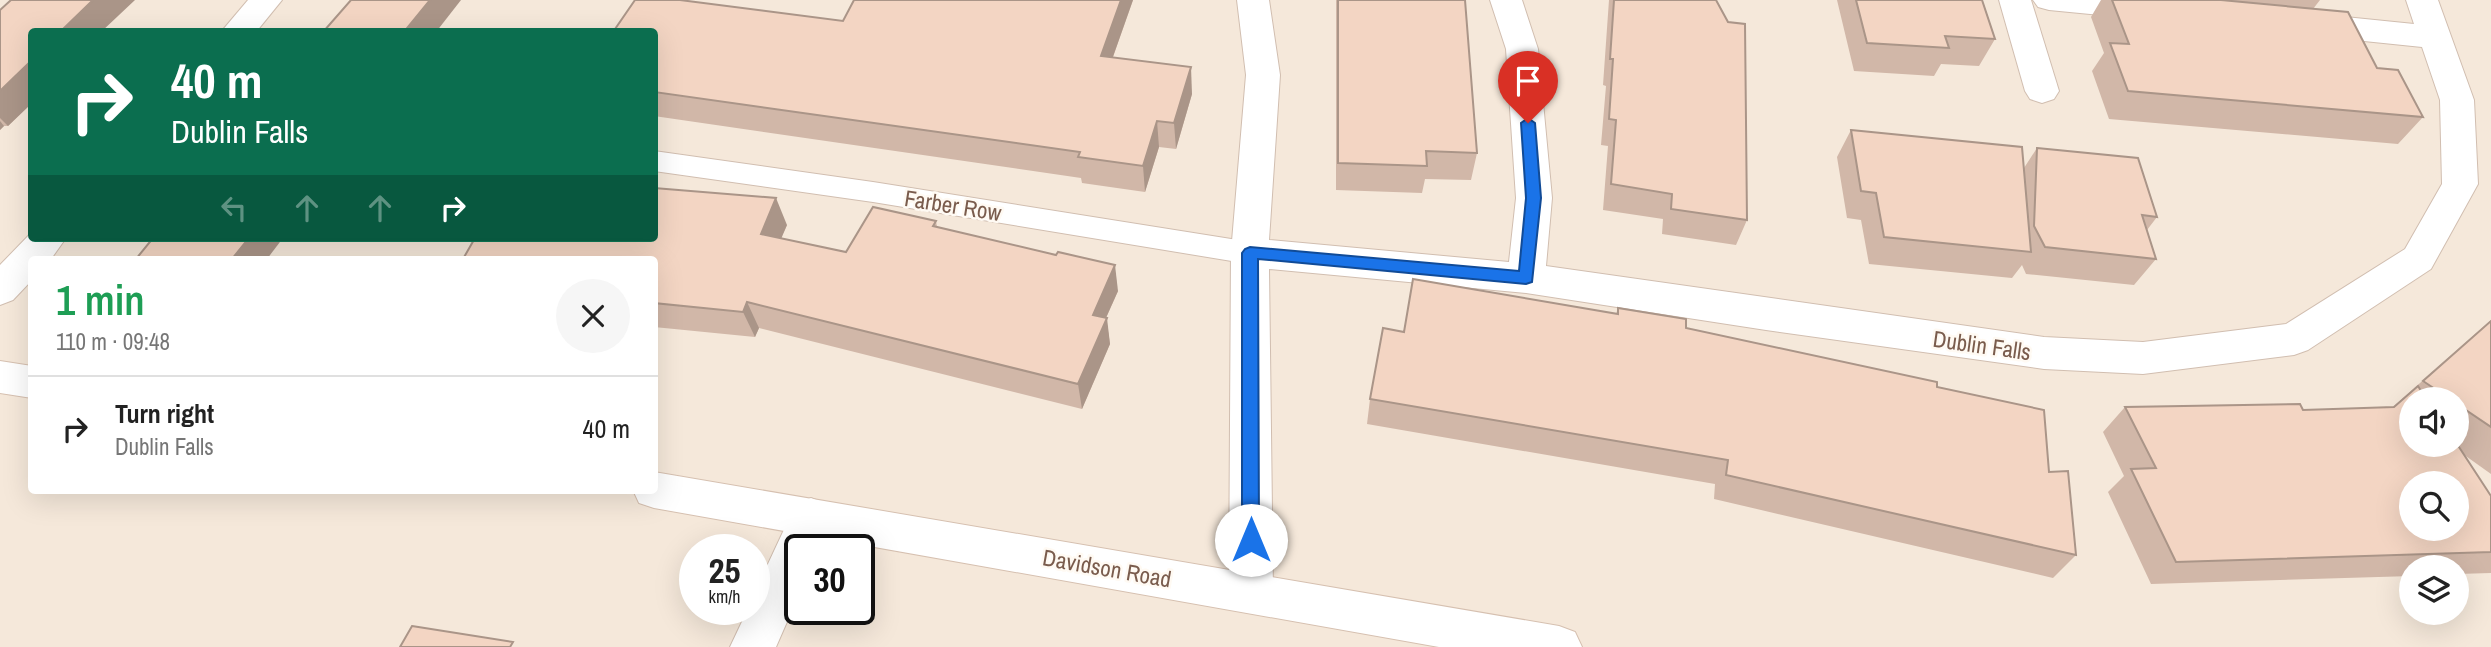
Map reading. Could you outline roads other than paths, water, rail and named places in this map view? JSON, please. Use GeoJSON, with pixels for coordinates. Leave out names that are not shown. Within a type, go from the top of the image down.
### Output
{"type":"FeatureCollection","features":[{"type":"Feature","properties":{"kind":"street"},"geometry":{"type":"LineString","coordinates":[[241,28],[266,0]]}},
{"type":"Feature","properties":{"kind":"street"},"geometry":{"type":"LineString","coordinates":[[1251,593],[1250,253],[1263,75],[1253,0]]}},
{"type":"Feature","properties":{"kind":"street"},"geometry":{"type":"LineString","coordinates":[[1506,0],[1522,48],[1534,198],[1526,278]]}},
{"type":"Feature","properties":{"kind":"street"},"geometry":{"type":"LineString","coordinates":[[2015,0],[2042,91]]}},
{"type":"Feature","properties":{"kind":"street"},"geometry":{"type":"LineString","coordinates":[[2049,0],[2186,12]]}},
{"type":"Feature","properties":{"kind":"street","name":"Dublin Falls"},"geometry":{"type":"LineString","coordinates":[[1250,253],[1526,278],[1779,317],[2044,353],[2143,358],[2294,339],[2418,259],[2460,184],[2457,100],[2422,0]]}},
{"type":"Feature","properties":{"kind":"street"},"geometry":{"type":"LineString","coordinates":[[2283,22],[2435,37]]}},
{"type":"Feature","properties":{"kind":"street"},"geometry":{"type":"LineString","coordinates":[[31,256],[44,242]]}},
{"type":"Feature","properties":{"kind":"street"},"geometry":{"type":"LineString","coordinates":[[0,290],[28,260]]}},
{"type":"Feature","properties":{"kind":"street"},"geometry":{"type":"LineString","coordinates":[[0,377],[28,381]]}},
{"type":"Feature","properties":{"kind":"street","name":"Davidson Road"},"geometry":{"type":"LineString","coordinates":[[658,491],[1559,647]]}},
{"type":"Feature","properties":{"kind":"street"},"geometry":{"type":"LineString","coordinates":[[753,647],[811,517]]}},
{"type":"Feature","properties":{"kind":"lane","name":"Farber Row"},"geometry":{"type":"LineString","coordinates":[[658,162],[873,192],[1250,253]]}}]}
